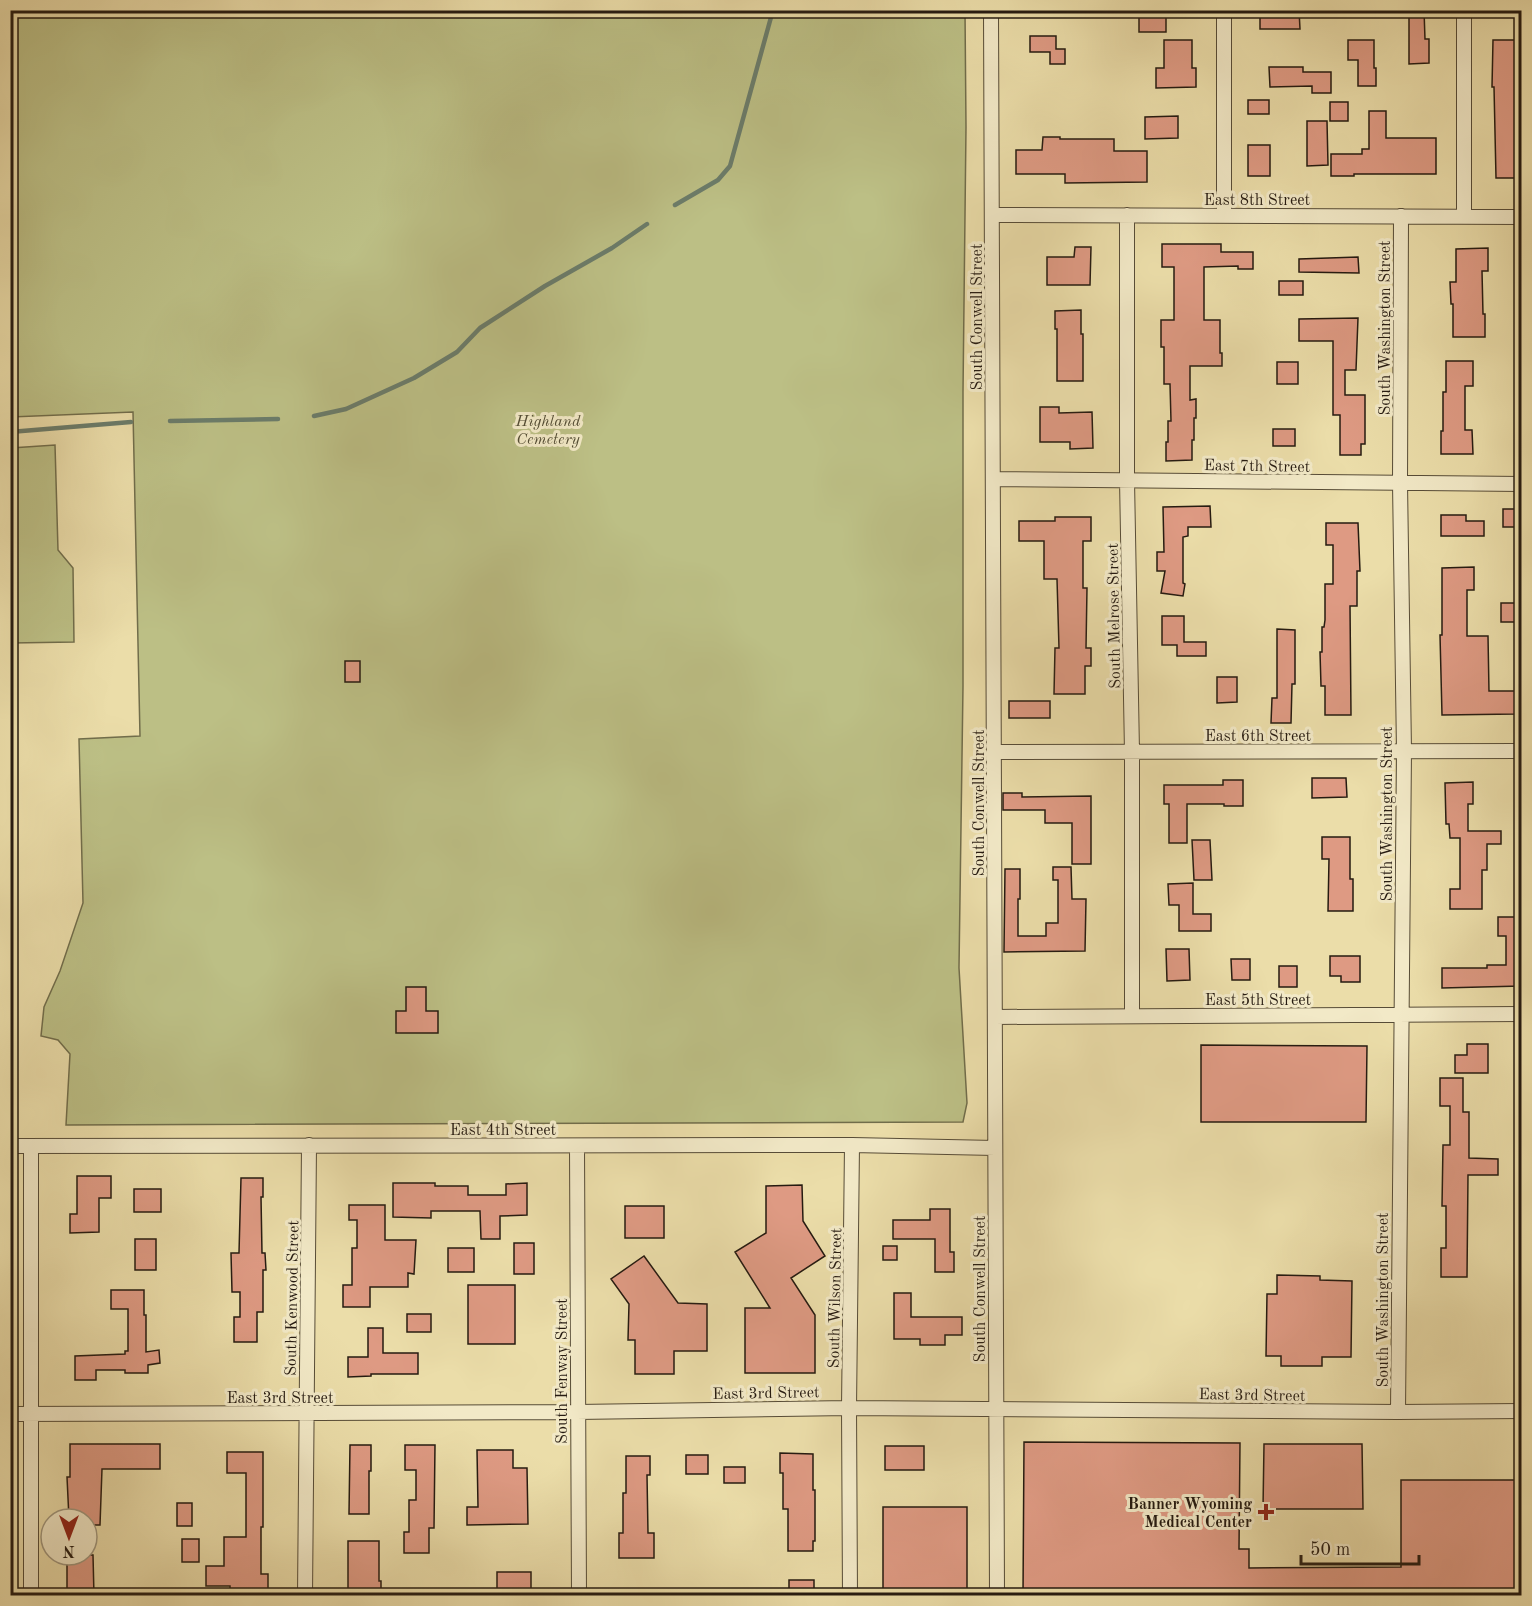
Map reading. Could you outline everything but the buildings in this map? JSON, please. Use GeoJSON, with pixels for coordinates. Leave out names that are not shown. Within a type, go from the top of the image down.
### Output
{"type":"FeatureCollection","features":[{"type":"Feature","properties":{"kind":"street","name":"South Conwell Street"},"geometry":{"type":"LineString","coordinates":[[991,10],[997,1596]]}},
{"type":"Feature","properties":{"kind":"street"},"geometry":{"type":"LineString","coordinates":[[1224,10],[1224,216]]}},
{"type":"Feature","properties":{"kind":"street"},"geometry":{"type":"LineString","coordinates":[[1464,10],[1464,217]]}},
{"type":"Feature","properties":{"kind":"street","name":"East 8th Street"},"geometry":{"type":"LineString","coordinates":[[992,215],[1521,217]]}},
{"type":"Feature","properties":{"kind":"street","name":"South Melrose Street"},"geometry":{"type":"LineString","coordinates":[[1127,215],[1132,1016]]}},
{"type":"Feature","properties":{"kind":"street","name":"South Washington Street"},"geometry":{"type":"LineString","coordinates":[[1398,1412],[1404,751],[1401,216]]}},
{"type":"Feature","properties":{"kind":"street","name":"East 7th Street"},"geometry":{"type":"LineString","coordinates":[[993,479],[1521,484]]}},
{"type":"Feature","properties":{"kind":"street","name":"East 6th Street"},"geometry":{"type":"LineString","coordinates":[[994,752],[1521,751]]}},
{"type":"Feature","properties":{"kind":"street","name":"East 5th Street"},"geometry":{"type":"LineString","coordinates":[[995,1017],[1521,1014]]}},
{"type":"Feature","properties":{"kind":"street","name":"South Kenwood Street"},"geometry":{"type":"LineString","coordinates":[[305,1596],[309,1145]]}},
{"type":"Feature","properties":{"kind":"street","name":"East 4th Street"},"geometry":{"type":"LineString","coordinates":[[10,1146],[852,1145],[995,1148]]}},
{"type":"Feature","properties":{"kind":"street","name":"South Wilson Street"},"geometry":{"type":"LineString","coordinates":[[850,1596],[849,1408],[852,1145]]}},
{"type":"Feature","properties":{"kind":"street"},"geometry":{"type":"LineString","coordinates":[[31,1146],[31,1596]]}},
{"type":"Feature","properties":{"kind":"street","name":"South Fenway Street"},"geometry":{"type":"LineString","coordinates":[[577,1146],[579,1596]]}},
{"type":"Feature","properties":{"kind":"street","name":"East 3rd Street"},"geometry":{"type":"LineString","coordinates":[[10,1414],[577,1412],[849,1408],[1521,1411]]}},
{"type":"Feature","properties":{"kind":"green space","name":"Highland Cemetery"},"geometry":{"type":"Polygon","coordinates":[[[10,11],[965,11],[963,686],[959,968],[967,1103],[963,1122],[66,1125],[70,1054],[58,1040],[41,1036],[44,1007],[60,971],[83,903],[79,739],[140,736],[133,412],[11,417],[10,11]]]}},
{"type":"Feature","properties":{"kind":"green space"},"geometry":{"type":"Polygon","coordinates":[[[55,445],[58,550],[73,568],[74,642],[11,643],[11,448],[55,445]]]}},
{"type":"Feature","properties":{"kind":"waterway"},"geometry":{"type":"LineString","coordinates":[[675,205],[718,180],[730,166],[773,10]]}},
{"type":"Feature","properties":{"kind":"waterway"},"geometry":{"type":"LineString","coordinates":[[314,416],[346,409],[414,378],[457,352],[480,328],[545,286],[612,248],[647,224]]}},
{"type":"Feature","properties":{"kind":"waterway"},"geometry":{"type":"LineString","coordinates":[[170,421],[278,419]]}},
{"type":"Feature","properties":{"kind":"waterway"},"geometry":{"type":"LineString","coordinates":[[10,432],[131,422]]}},
{"type":"Feature","properties":{"kind":"place","name":"Banner Wyoming Medical Center"},"geometry":{"type":"Point","coordinates":[1266,1512]}}]}
